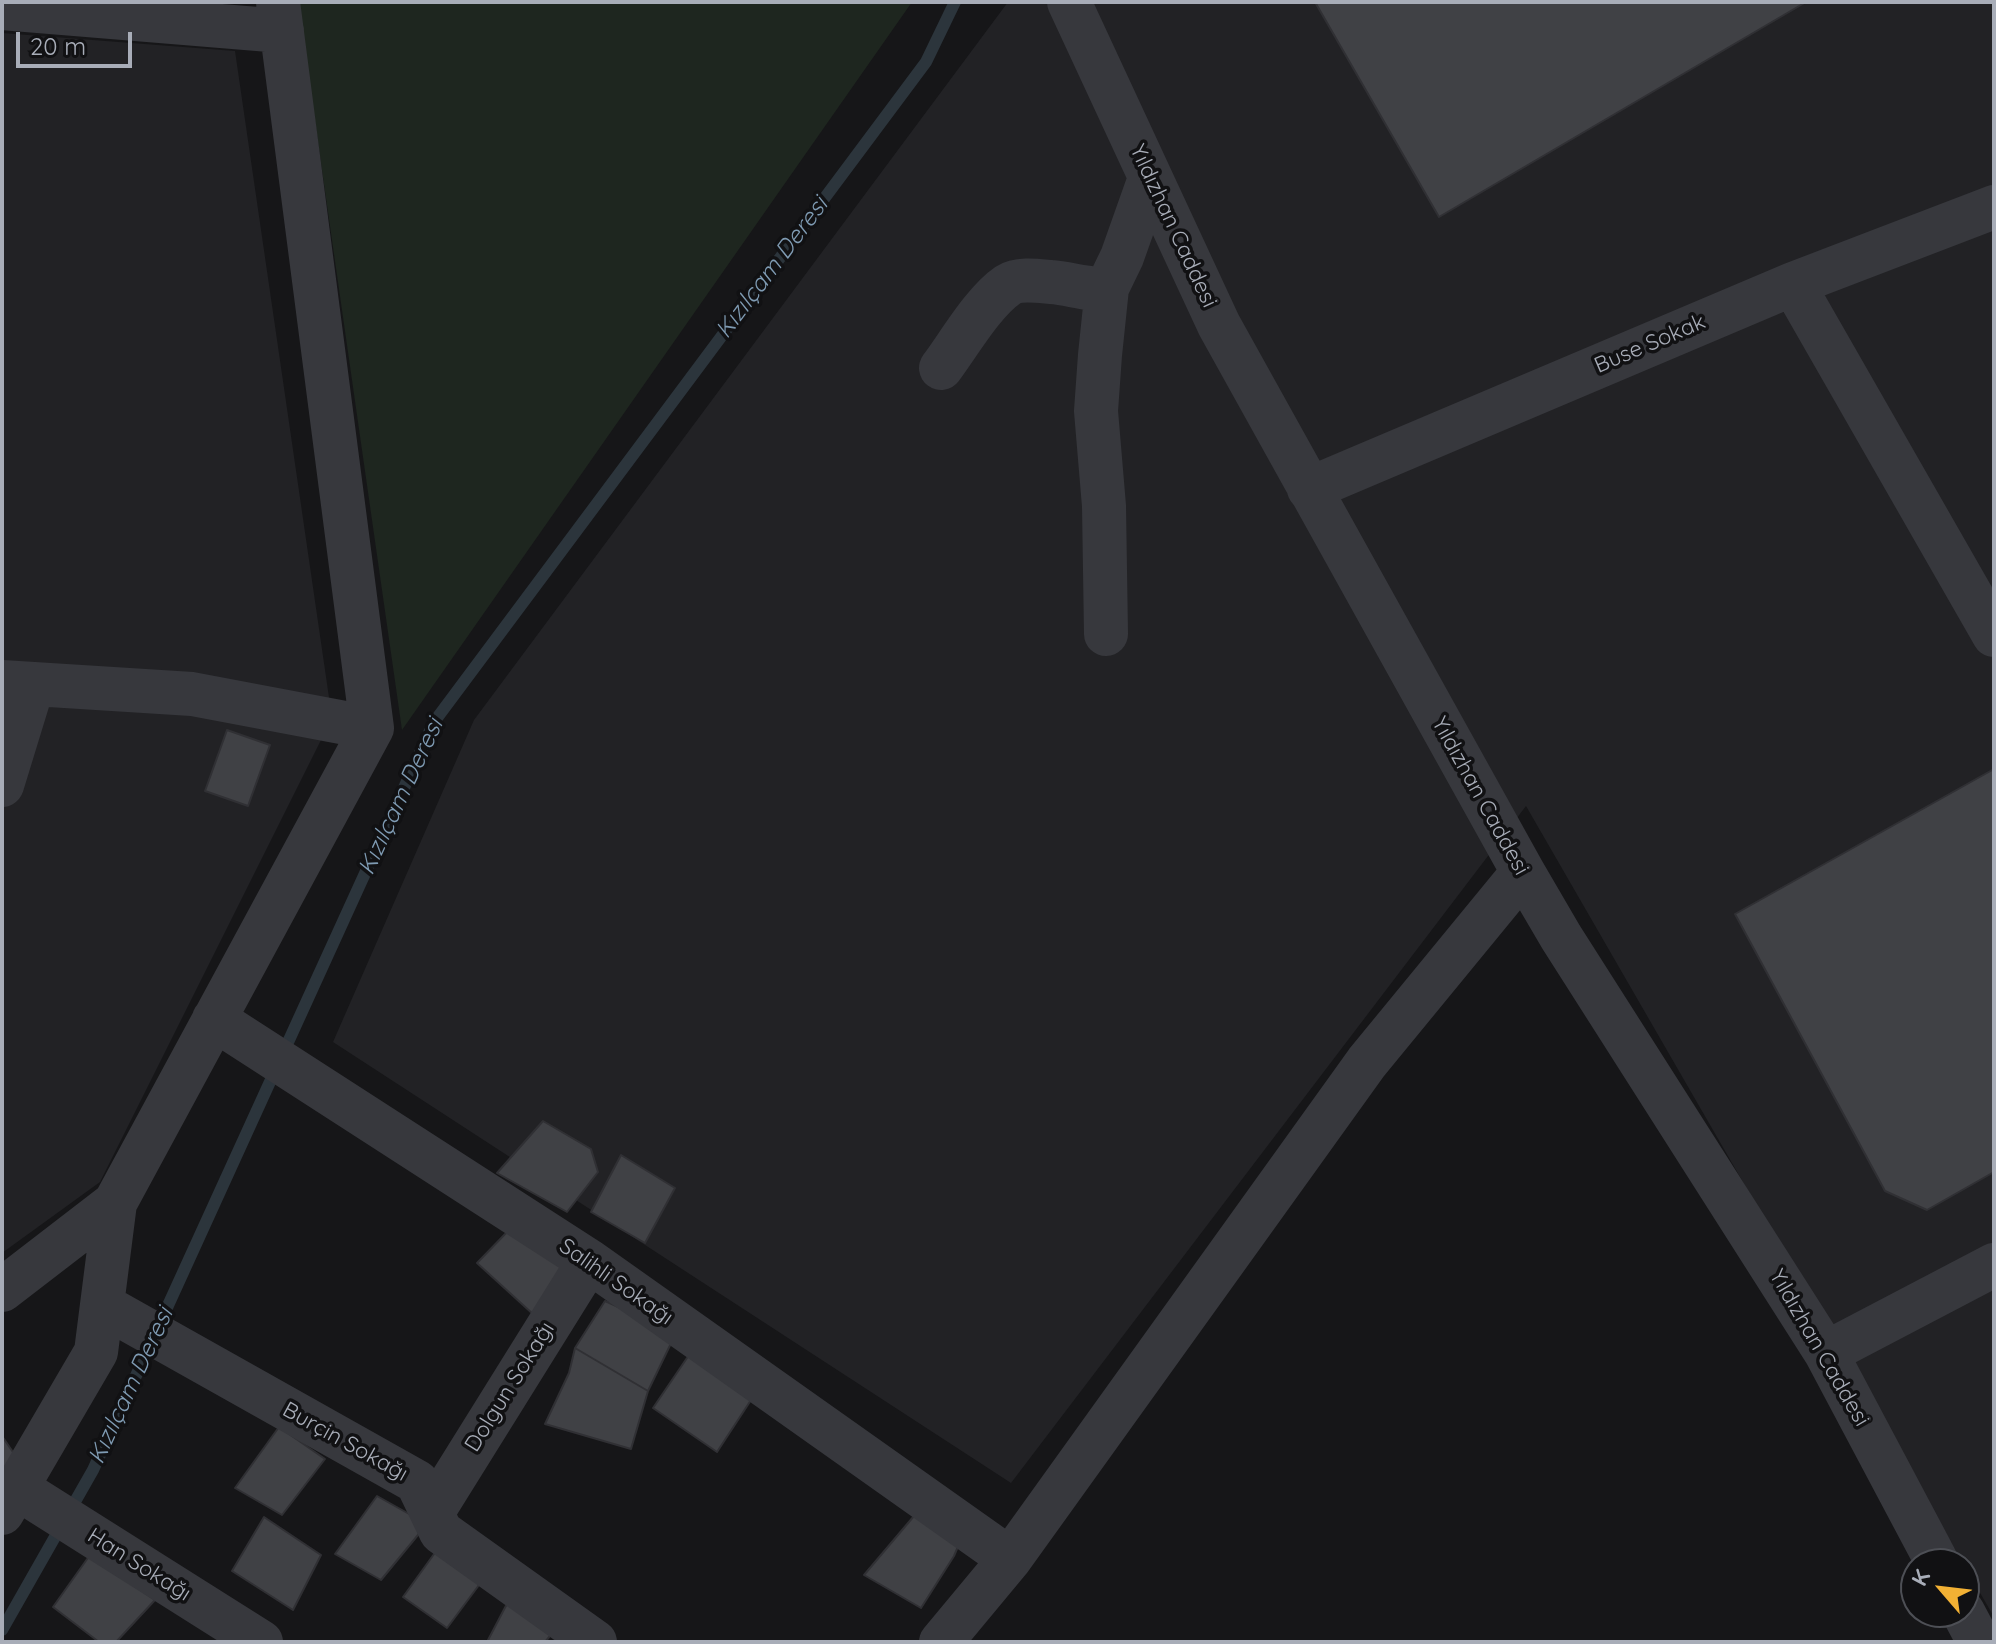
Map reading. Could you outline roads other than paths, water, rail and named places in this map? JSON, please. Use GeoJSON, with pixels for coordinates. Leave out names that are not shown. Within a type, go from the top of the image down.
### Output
{"type":"FeatureCollection","features":[{"type":"Feature","properties":{"kind":"street","name":"Yıldızhan Caddesi"},"geometry":{"type":"LineString","coordinates":[[1069,2],[1219,325],[1309,489],[1561,937],[1826,1353],[1930,1548]]}},
{"type":"Feature","properties":{"kind":"street"},"geometry":{"type":"LineString","coordinates":[[2,8],[280,16],[372,728],[115,1203],[2,1290]]}},
{"type":"Feature","properties":{"kind":"street"},"geometry":{"type":"LineString","coordinates":[[1106,634],[1104,506],[1096,411],[1107,288],[1122,257],[1150,178]]}},
{"type":"Feature","properties":{"kind":"street","name":"Buse Sokak"},"geometry":{"type":"LineString","coordinates":[[1309,489],[1793,284],[1994,207]]}},
{"type":"Feature","properties":{"kind":"street"},"geometry":{"type":"LineString","coordinates":[[941,368],[984,309],[1010,283],[1033,281],[1068,283],[1094,290],[1107,288]]}},
{"type":"Feature","properties":{"kind":"street"},"geometry":{"type":"LineString","coordinates":[[1793,284],[1994,635]]}},
{"type":"Feature","properties":{"kind":"street"},"geometry":{"type":"LineString","coordinates":[[2,785],[17,683],[192,694],[372,728]]}},
{"type":"Feature","properties":{"kind":"street"},"geometry":{"type":"LineString","coordinates":[[941,1642],[1010,1559],[1367,1062],[1523,872]]}},
{"type":"Feature","properties":{"kind":"street","name":"Salihli Sokağı"},"geometry":{"type":"LineString","coordinates":[[214,1019],[589,1261],[1010,1559]]}},
{"type":"Feature","properties":{"kind":"street"},"geometry":{"type":"LineString","coordinates":[[21,1502],[117,1314],[115,1203]]}},
{"type":"Feature","properties":{"kind":"street","name":"Dolgun Sokağı"},"geometry":{"type":"LineString","coordinates":[[432,1513],[589,1261]]}},
{"type":"Feature","properties":{"kind":"street"},"geometry":{"type":"LineString","coordinates":[[1826,1353],[1994,1265]]}},
{"type":"Feature","properties":{"kind":"street","name":"Burçin Sokağı"},"geometry":{"type":"LineString","coordinates":[[117,1314],[417,1482],[441,1532],[595,1642]]}},
{"type":"Feature","properties":{"kind":"street","name":"Han Sokağı"},"geometry":{"type":"LineString","coordinates":[[21,1502],[87,1532],[261,1642]]}},
{"type":"Feature","properties":{"kind":"waterway","name":"Kızılçam Deresi"},"geometry":{"type":"LineString","coordinates":[[2,1630],[93,1470],[434,722],[926,62],[955,2]]}}]}
